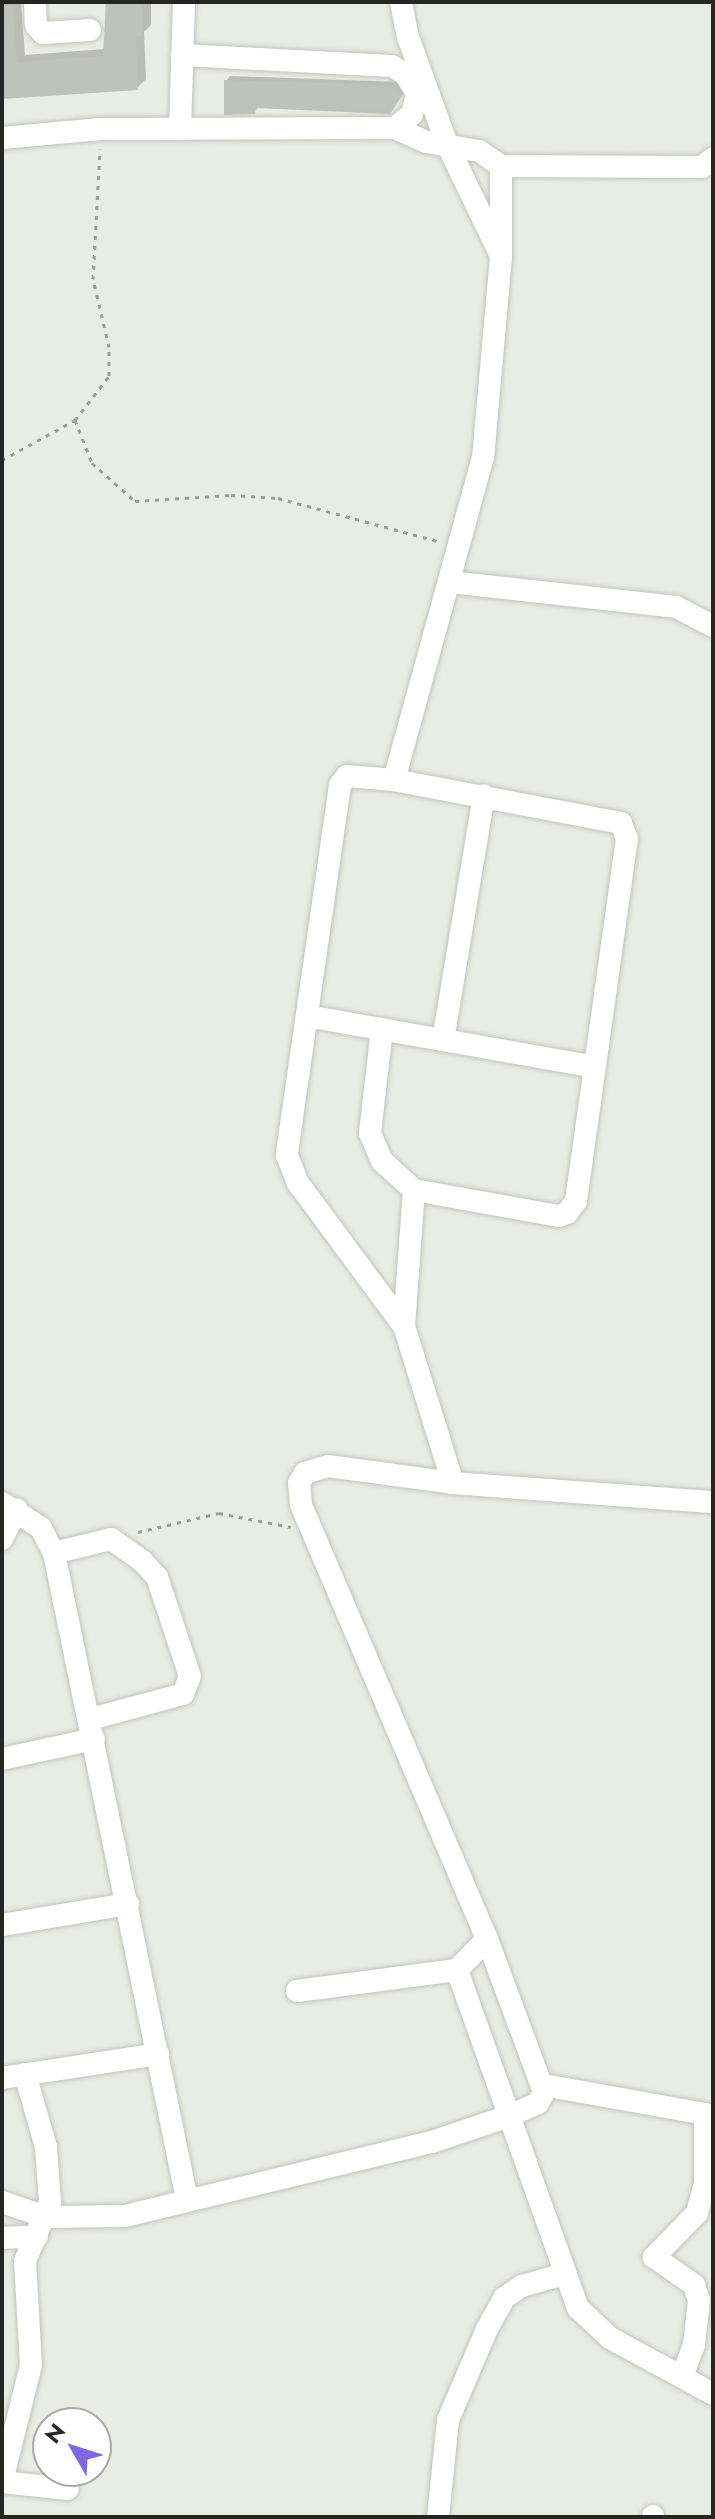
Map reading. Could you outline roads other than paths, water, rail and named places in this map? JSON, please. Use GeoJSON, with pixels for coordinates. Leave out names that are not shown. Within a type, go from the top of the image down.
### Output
{"type":"FeatureCollection","features":[{"type":"Feature","properties":{"kind":"street"},"geometry":{"type":"LineString","coordinates":[[35,2],[36,25],[43,33],[90,30]]}},
{"type":"Feature","properties":{"kind":"street"},"geometry":{"type":"LineString","coordinates":[[180,129],[184,2]]}},
{"type":"Feature","properties":{"kind":"street"},"geometry":{"type":"LineString","coordinates":[[401,2],[408,37],[447,144],[501,257]]}},
{"type":"Feature","properties":{"kind":"street"},"geometry":{"type":"LineString","coordinates":[[182,55],[392,66],[405,74],[417,93],[412,114],[395,128]]}},
{"type":"Feature","properties":{"kind":"street"},"geometry":{"type":"LineString","coordinates":[[2,138],[101,129],[395,128],[426,142],[479,151],[501,166],[702,167],[713,158]]}},
{"type":"Feature","properties":{"kind":"street"},"geometry":{"type":"LineString","coordinates":[[394,780],[483,457],[501,257],[501,166]]}},
{"type":"Feature","properties":{"kind":"street"},"geometry":{"type":"LineString","coordinates":[[450,582],[676,607],[713,626]]}},
{"type":"Feature","properties":{"kind":"street"},"geometry":{"type":"LineString","coordinates":[[382,1029],[371,1142],[382,1161],[414,1190],[567,1213],[576,1201],[625,829],[614,819],[394,780],[347,776],[340,785],[287,1139],[290,1169],[404,1326],[453,1483]]}},
{"type":"Feature","properties":{"kind":"street"},"geometry":{"type":"LineString","coordinates":[[443,1040],[484,795]]}},
{"type":"Feature","properties":{"kind":"street"},"geometry":{"type":"LineString","coordinates":[[307,1016],[592,1066]]}},
{"type":"Feature","properties":{"kind":"street"},"geometry":{"type":"LineString","coordinates":[[404,1326],[414,1190]]}},
{"type":"Feature","properties":{"kind":"street"},"geometry":{"type":"LineString","coordinates":[[2,2238],[42,2227],[125,2216],[432,2142],[538,2103],[544,2085],[487,1939],[312,1530],[299,1488],[311,1469],[328,1466],[453,1483],[713,1502]]}},
{"type":"Feature","properties":{"kind":"street"},"geometry":{"type":"LineString","coordinates":[[2,1539],[9,1506],[47,1535],[54,1553],[187,2200]]}},
{"type":"Feature","properties":{"kind":"street"},"geometry":{"type":"LineString","coordinates":[[2,1759],[183,1694],[190,1676],[157,1577],[111,1539],[54,1553]]}},
{"type":"Feature","properties":{"kind":"street"},"geometry":{"type":"LineString","coordinates":[[2,1925],[128,1904]]}},
{"type":"Feature","properties":{"kind":"street"},"geometry":{"type":"LineString","coordinates":[[297,1991],[457,1970],[487,1939]]}},
{"type":"Feature","properties":{"kind":"street"},"geometry":{"type":"LineString","coordinates":[[457,1970],[578,2308],[591,2324],[713,2394]]}},
{"type":"Feature","properties":{"kind":"street"},"geometry":{"type":"LineString","coordinates":[[2,2078],[158,2054]]}},
{"type":"Feature","properties":{"kind":"street"},"geometry":{"type":"LineString","coordinates":[[25,2074],[46,2147],[42,2227],[25,2268],[31,2365],[2,2481],[68,2489]]}},
{"type":"Feature","properties":{"kind":"street"},"geometry":{"type":"LineString","coordinates":[[544,2085],[705,2114],[705,2183],[697,2213],[654,2257],[694,2285],[699,2300],[694,2345],[682,2377]]}},
{"type":"Feature","properties":{"kind":"street"},"geometry":{"type":"LineString","coordinates":[[2,2202],[42,2227]]}},
{"type":"Feature","properties":{"kind":"street"},"geometry":{"type":"LineString","coordinates":[[438,2517],[448,2420],[487,2329],[504,2298],[522,2286],[564,2274]]}}]}
